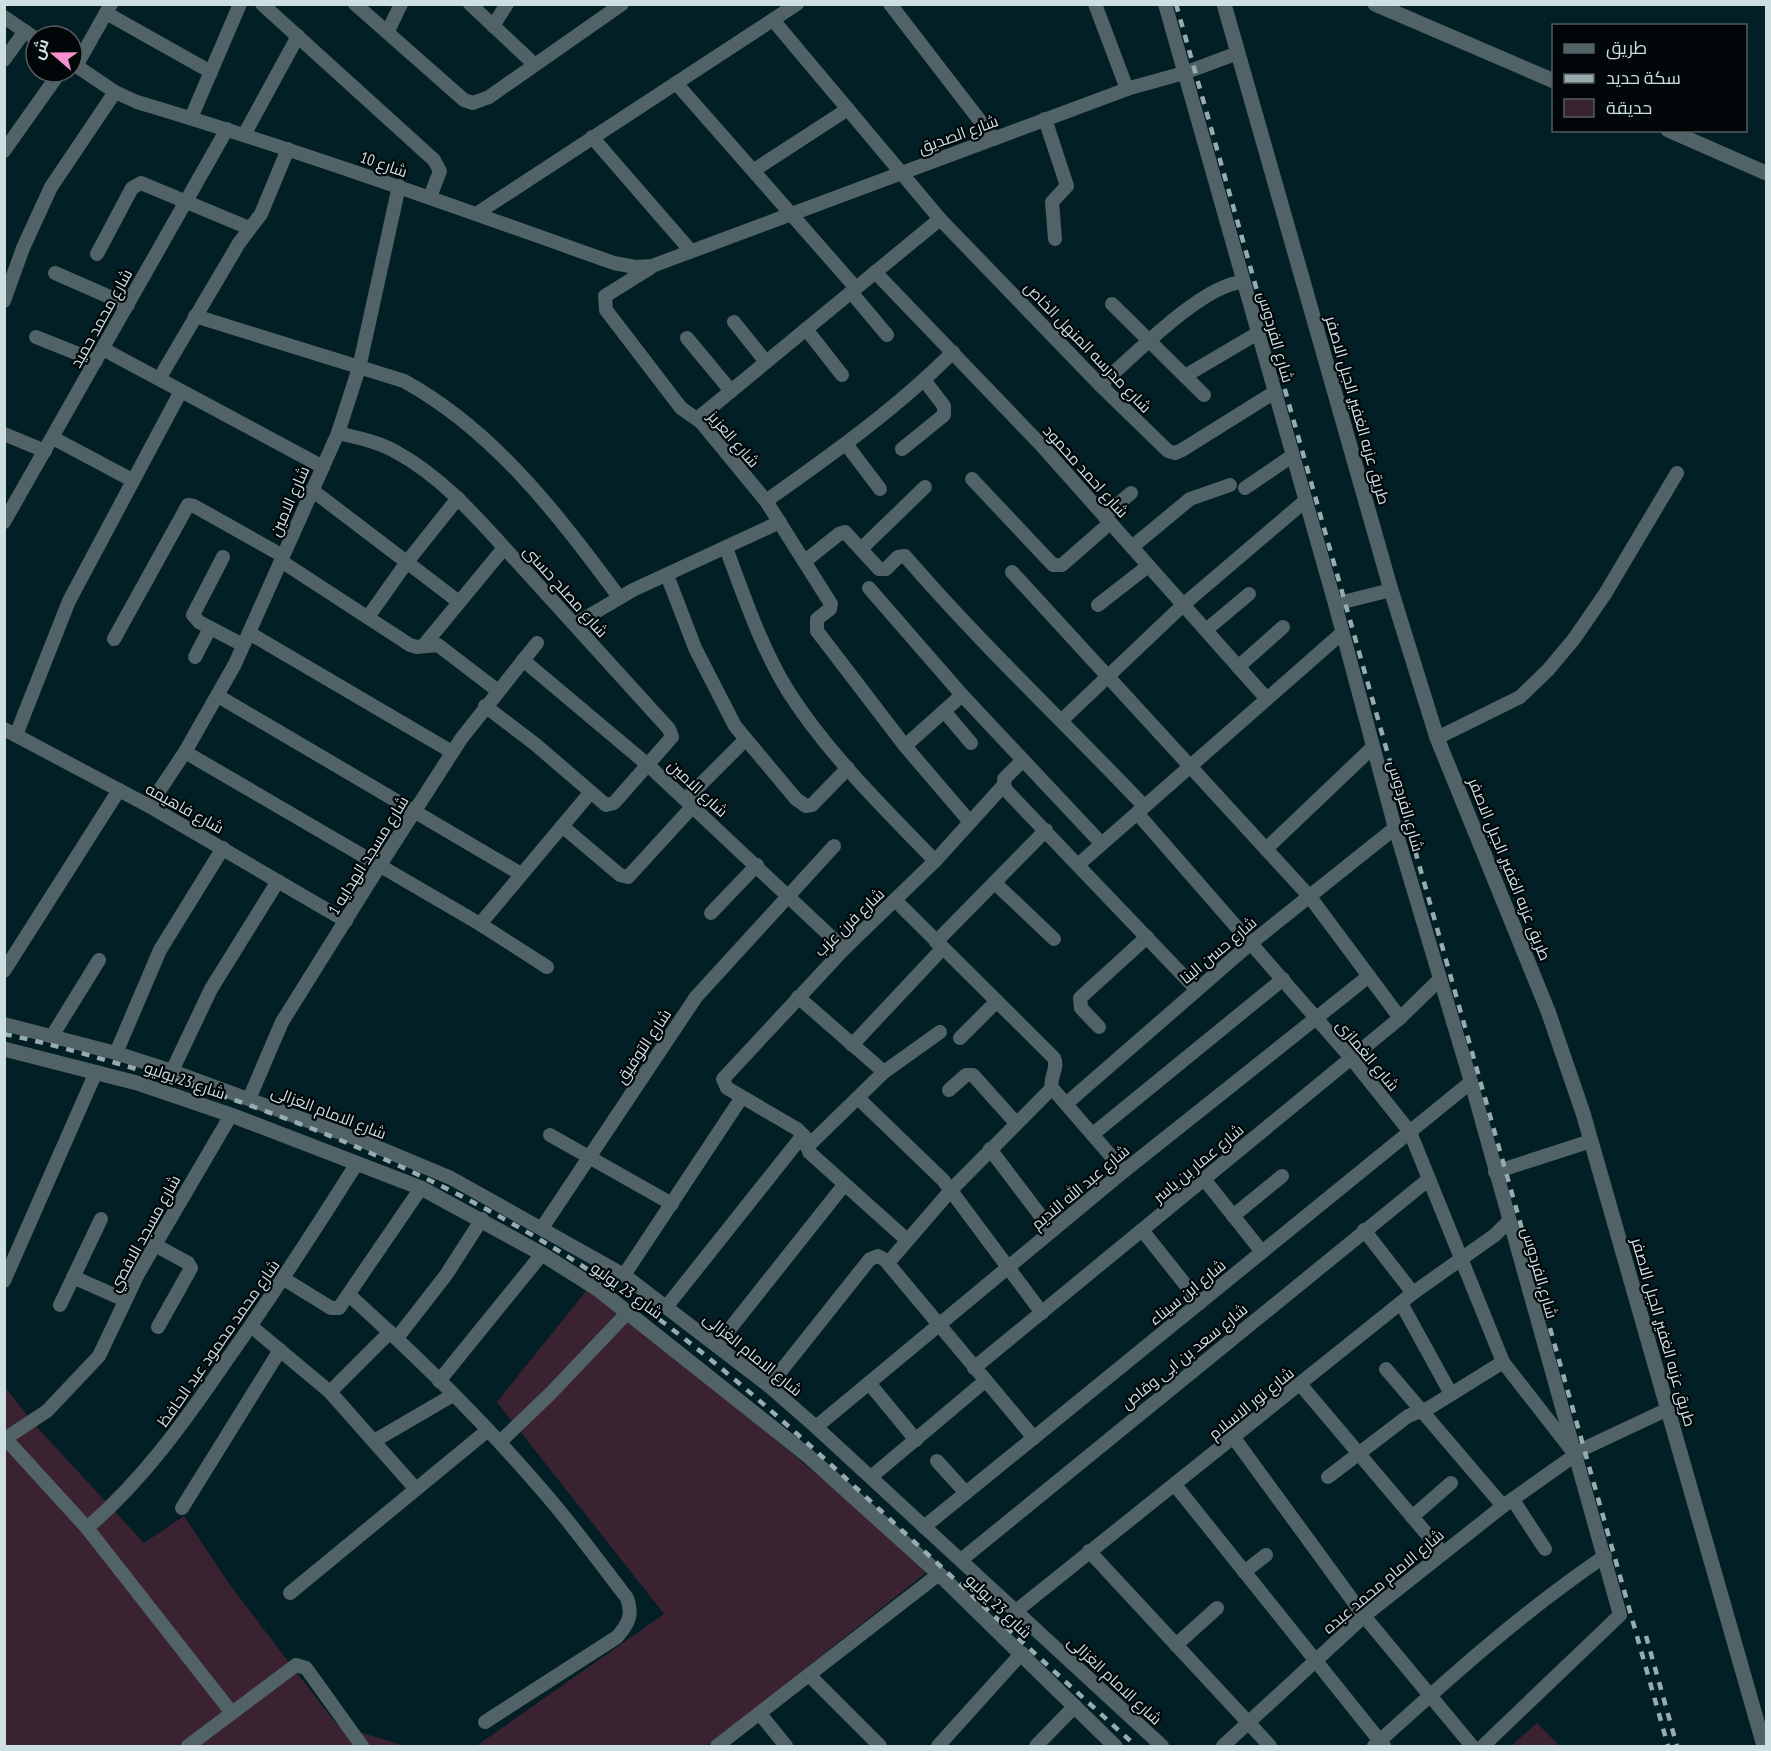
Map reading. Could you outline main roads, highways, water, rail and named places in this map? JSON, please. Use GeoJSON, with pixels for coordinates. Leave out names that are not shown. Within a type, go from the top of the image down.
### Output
{"type":"FeatureCollection","features":[{"type":"Feature","properties":{"kind":"railway"},"geometry":{"type":"LineString","coordinates":[[1176,4],[1668,1746]]}},
{"type":"Feature","properties":{"kind":"railway"},"geometry":{"type":"LineString","coordinates":[[4,1034],[150,1073],[275,1114],[336,1138],[455,1193],[569,1258],[624,1294],[724,1370],[818,1453],[1136,1746]]}},
{"type":"Feature","properties":{"kind":"railway"},"geometry":{"type":"LineString","coordinates":[[1646,1636],[1677,1746]]}}]}
